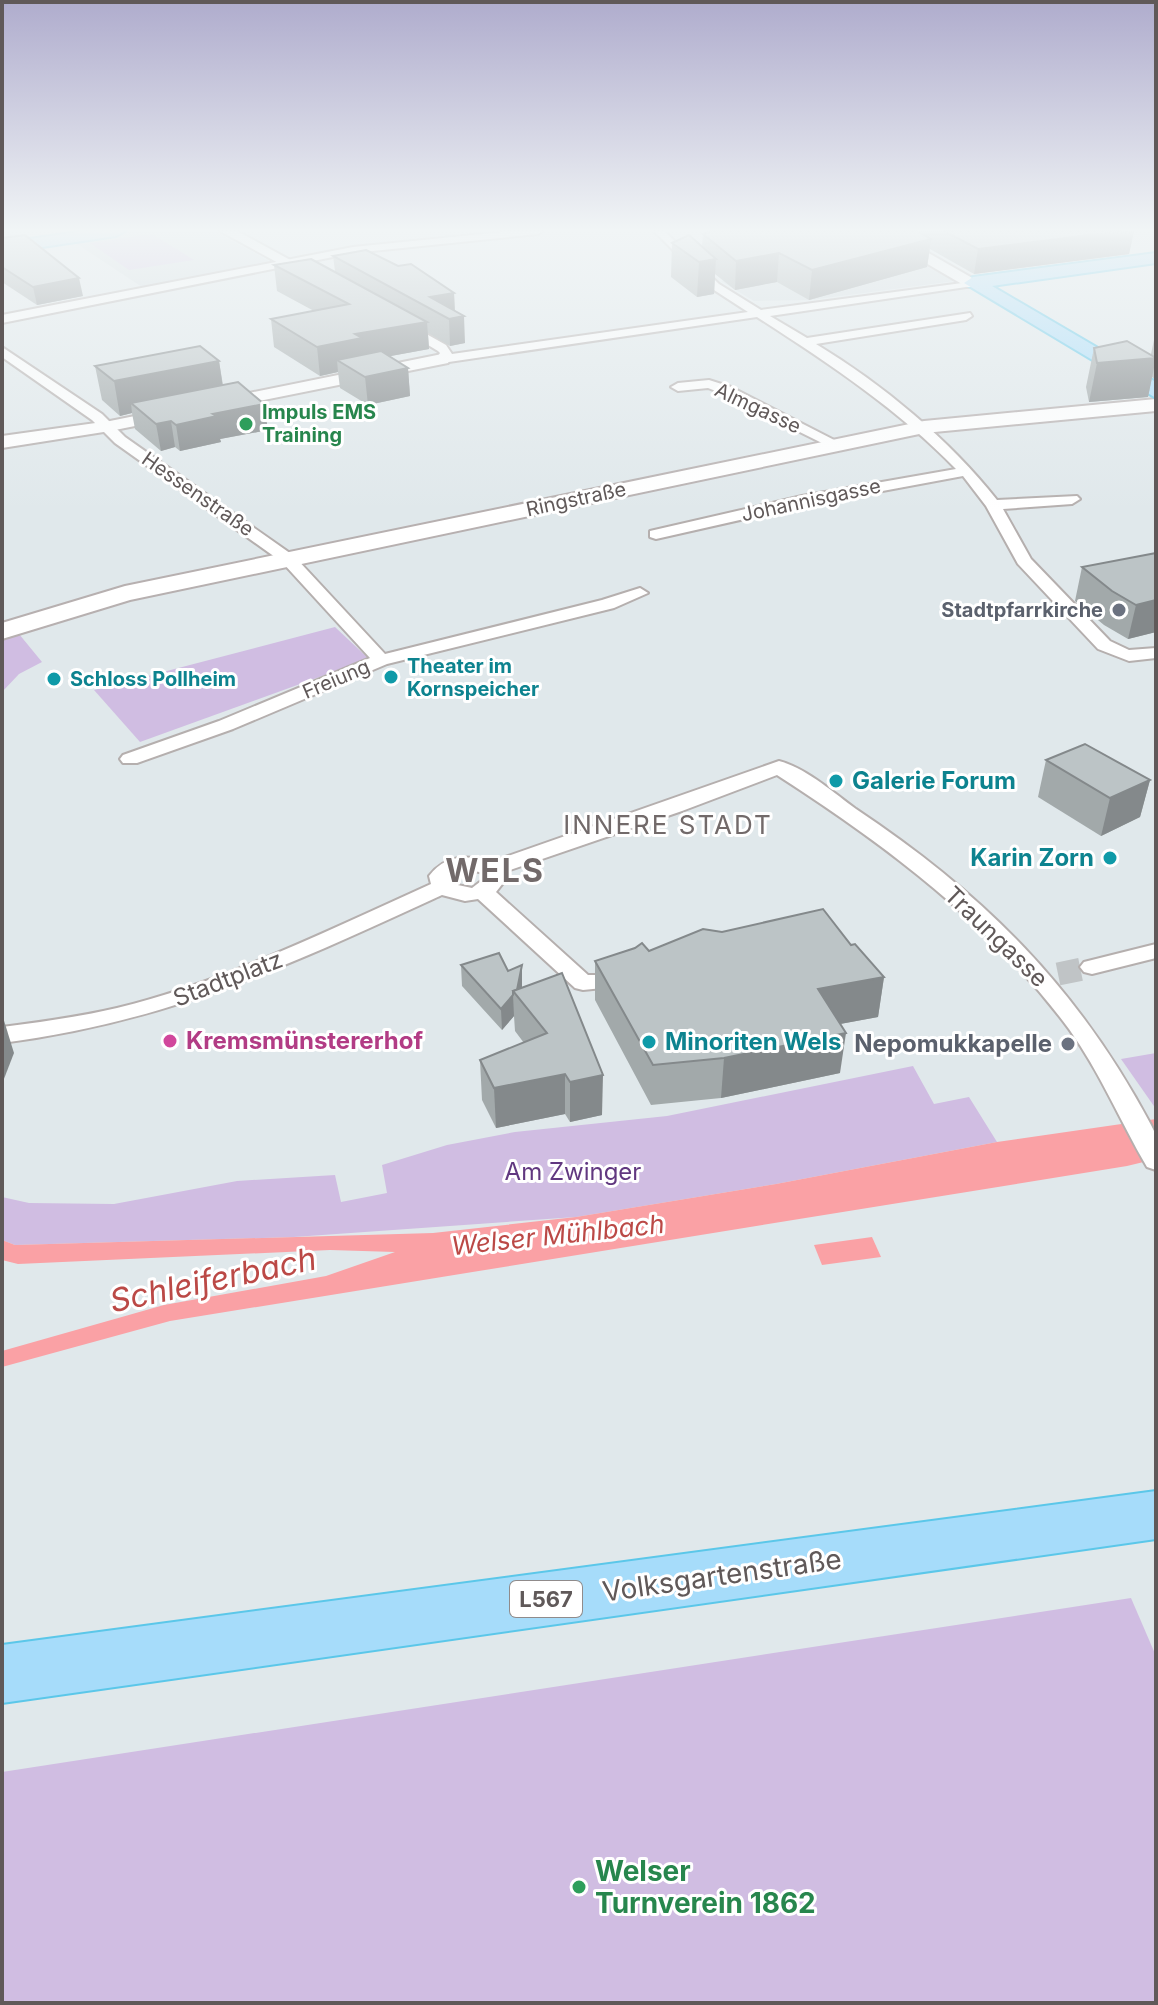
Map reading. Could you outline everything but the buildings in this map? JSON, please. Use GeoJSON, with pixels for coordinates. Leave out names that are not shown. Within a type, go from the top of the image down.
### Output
{"type":"FeatureCollection","features":[{"type":"Feature","properties":{"kind":"main road"},"geometry":{"type":"LineString","coordinates":[[1043,325],[1156,391]]}},
{"type":"Feature","properties":{"kind":"main road","name":"Ringstraße"},"geometry":{"type":"LineString","coordinates":[[2,631],[125,594],[835,444],[924,427],[1156,405]]}},
{"type":"Feature","properties":{"kind":"main road"},"geometry":{"type":"LineString","coordinates":[[1120,410],[1156,416]]}},
{"type":"Feature","properties":{"kind":"main road","name":"Volksgartenstraße"},"geometry":{"type":"LineString","coordinates":[[2,1674],[1156,1515]]}},
{"type":"Feature","properties":{"kind":"street"},"geometry":{"type":"LineString","coordinates":[[399,325],[442,348],[446,353],[442,359]]}},
{"type":"Feature","properties":{"kind":"street"},"geometry":{"type":"LineString","coordinates":[[503,348],[529,338],[604,325]]}},
{"type":"Feature","properties":{"kind":"street"},"geometry":{"type":"LineString","coordinates":[[2,442],[93,426],[110,426],[503,348],[542,346],[678,325]]}},
{"type":"Feature","properties":{"kind":"street"},"geometry":{"type":"LineString","coordinates":[[776,325],[806,342],[924,427],[967,471],[993,505],[1024,561],[1062,592],[1112,652],[1148,655]]}},
{"type":"Feature","properties":{"kind":"street"},"geometry":{"type":"LineString","coordinates":[[806,342],[913,325]]}},
{"type":"Feature","properties":{"kind":"street","name":"Hessenstraße"},"geometry":{"type":"LineString","coordinates":[[2,351],[110,426],[120,440],[288,559],[381,660]]}},
{"type":"Feature","properties":{"kind":"street","name":"Almgasse"},"geometry":{"type":"LineString","coordinates":[[678,387],[709,384],[726,390],[835,444]]}},
{"type":"Feature","properties":{"kind":"street"},"geometry":{"type":"LineString","coordinates":[[2,452],[100,434],[110,426]]}},
{"type":"Feature","properties":{"kind":"street","name":"Johannisgasse"},"geometry":{"type":"LineString","coordinates":[[656,534],[816,498],[967,471]]}},
{"type":"Feature","properties":{"kind":"street"},"geometry":{"type":"LineString","coordinates":[[993,505],[1072,499]]}},
{"type":"Feature","properties":{"kind":"street","name":"Freiung"},"geometry":{"type":"LineString","coordinates":[[130,759],[226,725],[381,660],[608,604],[640,593]]}},
{"type":"Feature","properties":{"kind":"street","name":"Stadtplatz"},"geometry":{"type":"LineString","coordinates":[[443,887],[440,876],[450,866],[477,862],[492,869],[675,807],[779,767]]}},
{"type":"Feature","properties":{"kind":"street","name":"Traungasse"},"geometry":{"type":"LineString","coordinates":[[779,767],[852,813],[1050,976],[1155,1159]]}},
{"type":"Feature","properties":{"kind":"street"},"geometry":{"type":"LineString","coordinates":[[492,869],[496,878],[489,888],[482,891],[583,983],[626,980]]}},
{"type":"Feature","properties":{"kind":"street","name":"Stadtplatz"},"geometry":{"type":"LineString","coordinates":[[2,1035],[33,1033],[133,1014],[197,995],[443,887],[456,893],[482,891]]}},
{"type":"Feature","properties":{"kind":"street"},"geometry":{"type":"LineString","coordinates":[[1092,967],[1156,951]]}},
{"type":"Feature","properties":{"kind":"green space"},"geometry":{"type":"Polygon","coordinates":[[[335,627],[369,659],[140,742],[94,690],[335,627]]]}},
{"type":"Feature","properties":{"kind":"green space"},"geometry":{"type":"Polygon","coordinates":[[[19,634],[42,662],[19,674],[2,692],[2,641],[19,634]]]}},
{"type":"Feature","properties":{"kind":"green space"},"geometry":{"type":"Polygon","coordinates":[[[1156,1053],[1156,1109],[1121,1059],[1156,1053]]]}},
{"type":"Feature","properties":{"kind":"green space","name":"Am Zwinger"},"geometry":{"type":"Polygon","coordinates":[[[913,1066],[934,1104],[969,1097],[997,1142],[776,1184],[576,1217],[294,1237],[15,1245],[2,1240],[2,1197],[29,1203],[114,1204],[237,1181],[335,1175],[341,1202],[387,1193],[382,1165],[447,1145],[515,1132],[667,1116],[913,1066]]]}},
{"type":"Feature","properties":{"kind":"green space","name":"Welser Turnverein 1862"},"geometry":{"type":"Polygon","coordinates":[[[1131,1598],[1156,1656],[1156,2003],[2,2003],[2,1772],[1131,1598]]]}},
{"type":"Feature","properties":{"kind":"water","name":"Welser Mühlbach"},"geometry":{"type":"Polygon","coordinates":[[[1156,1119],[1156,1159],[1127,1166],[170,1321],[2,1367],[2,1351],[164,1305],[326,1276],[395,1252],[330,1250],[18,1264],[2,1260],[2,1240],[15,1245],[433,1233],[576,1217],[776,1184],[997,1142],[1156,1119]]]}},
{"type":"Feature","properties":{"kind":"water"},"geometry":{"type":"Polygon","coordinates":[[[872,1237],[881,1257],[822,1265],[814,1245],[872,1237]]]}},
{"type":"Feature","properties":{"kind":"tunnel"},"geometry":{"type":"LineString","coordinates":[[1058,974],[1092,967]]}},
{"type":"Feature","properties":{"kind":"place","name":"Impuls EMS Training"},"geometry":{"type":"Point","coordinates":[246,424]}},
{"type":"Feature","properties":{"kind":"place","name":"Stadtpfarrkirche"},"geometry":{"type":"Point","coordinates":[1119,610]}},
{"type":"Feature","properties":{"kind":"place","name":"Theater im Kornspeicher"},"geometry":{"type":"Point","coordinates":[391,677]}},
{"type":"Feature","properties":{"kind":"place","name":"Schloss Pollheim"},"geometry":{"type":"Point","coordinates":[54,679]}},
{"type":"Feature","properties":{"kind":"place","name":"Galerie Forum"},"geometry":{"type":"Point","coordinates":[836,781]}},
{"type":"Feature","properties":{"kind":"place","name":"Karin Zorn"},"geometry":{"type":"Point","coordinates":[1110,858]}},
{"type":"Feature","properties":{"kind":"place","name":"Kremsmünstererhof"},"geometry":{"type":"Point","coordinates":[170,1041]}},
{"type":"Feature","properties":{"kind":"place","name":"Minoriten Wels"},"geometry":{"type":"Point","coordinates":[649,1042]}},
{"type":"Feature","properties":{"kind":"place","name":"Nepomukkapelle"},"geometry":{"type":"Point","coordinates":[1068,1044]}},
{"type":"Feature","properties":{"kind":"place","name":"Welser Turnverein 1862"},"geometry":{"type":"Point","coordinates":[579,1887]}},
{"type":"Feature","properties":{"kind":"district","name":"INNERE STADT"},"geometry":{"type":"Point","coordinates":[668,825]}},
{"type":"Feature","properties":{"kind":"district","name":"WELS"},"geometry":{"type":"Point","coordinates":[495,871]}},
{"type":"Feature","properties":{"kind":"water label","name":"Schleiferbach"},"geometry":{"type":"Point","coordinates":[213,1280]}}]}
